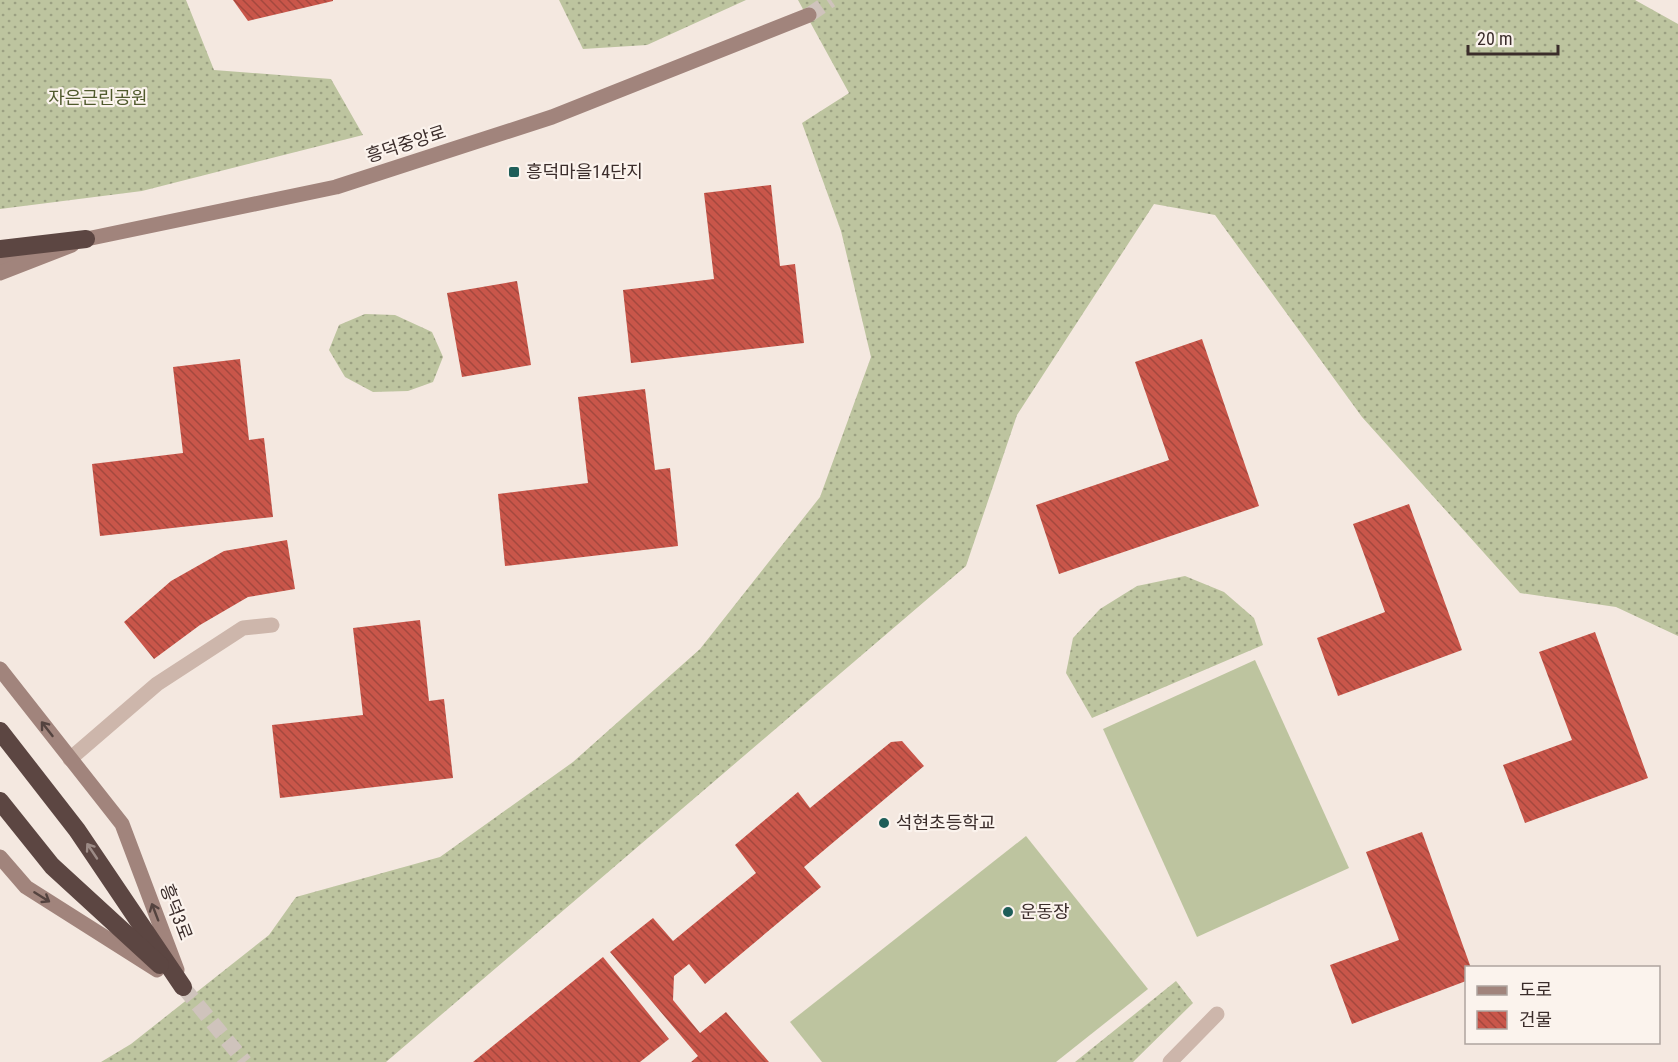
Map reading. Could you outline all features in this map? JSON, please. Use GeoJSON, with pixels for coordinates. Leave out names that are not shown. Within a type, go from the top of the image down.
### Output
{"type":"FeatureCollection","features":[{"type":"Feature","properties":{"kind":"highway"},"geometry":{"type":"LineString","coordinates":[[0,249],[86,239]]}},
{"type":"Feature","properties":{"kind":"highway"},"geometry":{"type":"LineString","coordinates":[[0,731],[77,830],[183,987]]}},
{"type":"Feature","properties":{"kind":"highway"},"geometry":{"type":"LineString","coordinates":[[0,801],[52,866],[183,987]]}},
{"type":"Feature","properties":{"kind":"street","name":"흥덕중앙로"},"geometry":{"type":"LineString","coordinates":[[0,259],[336,187],[552,117],[809,15]]}},
{"type":"Feature","properties":{"kind":"street"},"geometry":{"type":"LineString","coordinates":[[0,273],[86,239]]}},
{"type":"Feature","properties":{"kind":"street","name":"흥덕3로"},"geometry":{"type":"LineString","coordinates":[[0,669],[122,824],[183,987]]}},
{"type":"Feature","properties":{"kind":"street"},"geometry":{"type":"LineString","coordinates":[[0,857],[26,887],[183,987]]}},
{"type":"Feature","properties":{"kind":"lane"},"geometry":{"type":"LineString","coordinates":[[70,759],[157,684],[243,628],[272,625]]}},
{"type":"Feature","properties":{"kind":"lane"},"geometry":{"type":"LineString","coordinates":[[1170,1062],[1217,1014]]}},
{"type":"Feature","properties":{"kind":"green space","name":"자은근린공원"},"geometry":{"type":"Polygon","coordinates":[[[0,0],[186,0],[214,70],[331,79],[363,135],[142,191],[0,209],[0,0]]]}},
{"type":"Feature","properties":{"kind":"green space"},"geometry":{"type":"Polygon","coordinates":[[[559,0],[746,0],[647,45],[583,49],[559,0]]]}},
{"type":"Feature","properties":{"kind":"green space"},"geometry":{"type":"Polygon","coordinates":[[[798,0],[1635,0],[1678,24],[1678,636],[1616,607],[1520,593],[1362,417],[1215,215],[1154,204],[1017,415],[966,566],[386,1062],[101,1062],[131,1044],[269,935],[296,897],[440,857],[573,762],[700,649],[820,497],[871,357],[841,231],[802,123],[849,93],[798,0]]]}},
{"type":"Feature","properties":{"kind":"green space"},"geometry":{"type":"Polygon","coordinates":[[[365,314],[395,315],[432,332],[443,357],[433,382],[408,391],[373,392],[345,377],[329,350],[339,325],[365,314]]]}},
{"type":"Feature","properties":{"kind":"green space"},"geometry":{"type":"Polygon","coordinates":[[[1185,576],[1224,592],[1254,618],[1263,645],[1092,718],[1066,673],[1073,638],[1100,609],[1137,586],[1185,576]]]}},
{"type":"Feature","properties":{"kind":"green space"},"geometry":{"type":"Polygon","coordinates":[[[1255,660],[1349,868],[1197,937],[1103,729],[1255,660]]]}},
{"type":"Feature","properties":{"kind":"green space","name":"운동장"},"geometry":{"type":"Polygon","coordinates":[[[1026,836],[1148,989],[1056,1062],[822,1062],[790,1022],[1026,836]]]}},
{"type":"Feature","properties":{"kind":"green space"},"geometry":{"type":"Polygon","coordinates":[[[1176,981],[1193,1003],[1133,1062],[1075,1062],[1176,981]]]}},
{"type":"Feature","properties":{"kind":"building"},"geometry":{"type":"Polygon","coordinates":[[[233,0],[333,0],[333,1],[248,21],[233,0]]]}},
{"type":"Feature","properties":{"kind":"building"},"geometry":{"type":"Polygon","coordinates":[[[771,185],[780,266],[795,264],[804,343],[631,363],[623,290],[714,279],[704,193],[771,185]]]}},
{"type":"Feature","properties":{"kind":"building"},"geometry":{"type":"Polygon","coordinates":[[[517,281],[531,365],[462,377],[447,293],[517,281]]]}},
{"type":"Feature","properties":{"kind":"building"},"geometry":{"type":"Polygon","coordinates":[[[1202,339],[1259,506],[1059,574],[1036,505],[1169,460],[1135,362],[1202,339]]]}},
{"type":"Feature","properties":{"kind":"building"},"geometry":{"type":"Polygon","coordinates":[[[240,359],[249,440],[264,438],[273,517],[100,536],[92,464],[183,453],[173,367],[240,359]]]}},
{"type":"Feature","properties":{"kind":"building"},"geometry":{"type":"Polygon","coordinates":[[[645,389],[655,470],[670,468],[678,546],[505,566],[498,494],[588,483],[578,397],[645,389]]]}},
{"type":"Feature","properties":{"kind":"building"},"geometry":{"type":"Polygon","coordinates":[[[1409,504],[1462,650],[1338,696],[1317,638],[1385,612],[1353,524],[1409,504]]]}},
{"type":"Feature","properties":{"kind":"building"},"geometry":{"type":"Polygon","coordinates":[[[287,540],[295,589],[248,597],[200,625],[154,659],[124,622],[171,581],[224,551],[287,540]]]}},
{"type":"Feature","properties":{"kind":"building"},"geometry":{"type":"Polygon","coordinates":[[[420,620],[429,701],[444,699],[453,778],[280,798],[272,725],[363,715],[353,628],[420,620]]]}},
{"type":"Feature","properties":{"kind":"building"},"geometry":{"type":"Polygon","coordinates":[[[1595,632],[1648,778],[1525,823],[1503,765],[1572,740],[1539,652],[1595,632]]]}},
{"type":"Feature","properties":{"kind":"building"},"geometry":{"type":"Polygon","coordinates":[[[902,741],[924,766],[804,867],[821,887],[705,984],[689,964],[674,976],[673,1000],[700,1033],[726,1012],[769,1062],[691,1062],[698,1056],[610,952],[653,918],[673,941],[756,873],[735,845],[798,792],[810,808],[891,742],[902,741]]]}},
{"type":"Feature","properties":{"kind":"building"},"geometry":{"type":"Polygon","coordinates":[[[1422,832],[1470,966],[1465,966],[1465,981],[1352,1024],[1330,965],[1399,940],[1366,852],[1422,832]]]}},
{"type":"Feature","properties":{"kind":"building"},"geometry":{"type":"Polygon","coordinates":[[[603,957],[669,1039],[640,1062],[473,1062],[603,957]]]}},
{"type":"Feature","properties":{"kind":"tunnel"},"geometry":{"type":"LineString","coordinates":[[809,15],[831,0]]}},
{"type":"Feature","properties":{"kind":"tunnel"},"geometry":{"type":"LineString","coordinates":[[183,987],[245,1062]]}},
{"type":"Feature","properties":{"kind":"place","name":"흥덕마을14단지"},"geometry":{"type":"Point","coordinates":[514,172]}},
{"type":"Feature","properties":{"kind":"place","name":"석현초등학교"},"geometry":{"type":"Point","coordinates":[884,823]}},
{"type":"Feature","properties":{"kind":"place","name":"운동장"},"geometry":{"type":"Point","coordinates":[1008,912]}}]}
